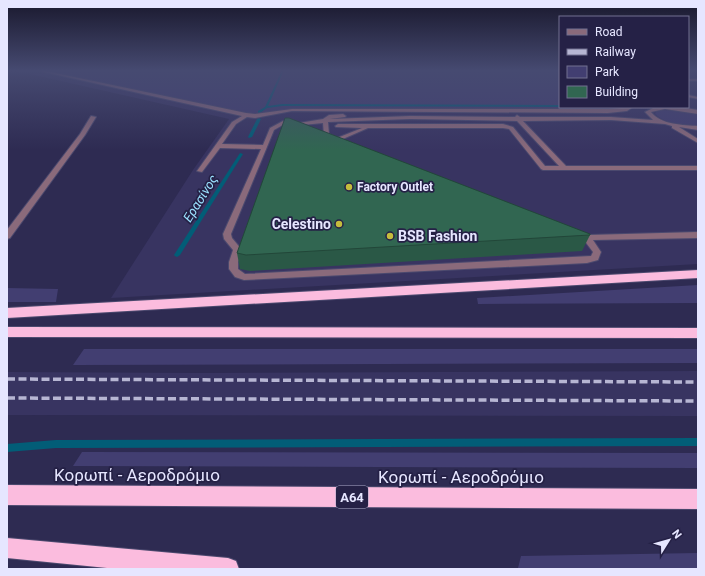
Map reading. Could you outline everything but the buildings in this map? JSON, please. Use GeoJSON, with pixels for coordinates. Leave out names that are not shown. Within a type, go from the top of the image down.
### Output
{"type":"FeatureCollection","features":[{"type":"Feature","properties":{"kind":"highway"},"geometry":{"type":"LineString","coordinates":[[7,313],[698,274]]}},
{"type":"Feature","properties":{"kind":"highway"},"geometry":{"type":"LineString","coordinates":[[7,332],[698,332]]}},
{"type":"Feature","properties":{"kind":"highway","name":"Κορωπί - Αεροδρόμιο"},"geometry":{"type":"LineString","coordinates":[[7,495],[698,499]]}},
{"type":"Feature","properties":{"kind":"highway"},"geometry":{"type":"LineString","coordinates":[[7,548],[228,569]]}},
{"type":"Feature","properties":{"kind":"street"},"geometry":{"type":"LineString","coordinates":[[162,97],[255,116],[300,110],[608,111],[627,110],[630,108]]}},
{"type":"Feature","properties":{"kind":"street"},"geometry":{"type":"LineString","coordinates":[[587,238],[597,252],[595,258],[587,260],[244,277],[239,275],[233,268],[232,264],[238,250],[228,239],[227,234],[272,129],[290,123],[350,118],[634,115],[658,108]]}},
{"type":"Feature","properties":{"kind":"street"},"geometry":{"type":"LineString","coordinates":[[677,108],[689,109],[698,112]]}},
{"type":"Feature","properties":{"kind":"street"},"geometry":{"type":"LineString","coordinates":[[648,112],[652,117],[668,123],[698,142]]}},
{"type":"Feature","properties":{"kind":"street"},"geometry":{"type":"LineString","coordinates":[[325,120],[334,116],[364,114]]}},
{"type":"Feature","properties":{"kind":"street"},"geometry":{"type":"LineString","coordinates":[[290,123],[282,120],[285,117],[295,115],[364,114],[636,119],[698,128]]}},
{"type":"Feature","properties":{"kind":"street"},"geometry":{"type":"LineString","coordinates":[[200,171],[234,122],[239,121],[246,115]]}},
{"type":"Feature","properties":{"kind":"street"},"geometry":{"type":"LineString","coordinates":[[295,115],[307,118],[307,120],[302,122]]}},
{"type":"Feature","properties":{"kind":"street"},"geometry":{"type":"LineString","coordinates":[[517,117],[564,168]]}},
{"type":"Feature","properties":{"kind":"street"},"geometry":{"type":"LineString","coordinates":[[7,236],[93,118]]}},
{"type":"Feature","properties":{"kind":"street"},"geometry":{"type":"LineString","coordinates":[[325,120],[326,135],[351,145]]}},
{"type":"Feature","properties":{"kind":"street"},"geometry":{"type":"LineString","coordinates":[[338,126],[508,127],[511,128],[542,168],[698,168]]}},
{"type":"Feature","properties":{"kind":"street"},"geometry":{"type":"LineString","coordinates":[[336,140],[369,126]]}},
{"type":"Feature","properties":{"kind":"street"},"geometry":{"type":"LineString","coordinates":[[218,146],[265,147]]}},
{"type":"Feature","properties":{"kind":"street"},"geometry":{"type":"LineString","coordinates":[[573,232],[587,238],[698,235]]}},
{"type":"Feature","properties":{"kind":"shaded area"},"geometry":{"type":"Polygon","coordinates":[[[131,97],[559,97],[559,108],[689,108],[689,97],[698,97],[698,264],[111,298],[193,170],[229,119],[131,97]]]}},
{"type":"Feature","properties":{"kind":"shaded area"},"geometry":{"type":"Polygon","coordinates":[[[698,371],[698,416],[7,415],[7,372],[204,373],[698,371]]]}},
{"type":"Feature","properties":{"kind":"green space"},"geometry":{"type":"Polygon","coordinates":[[[168,97],[559,97],[559,108],[621,108],[290,109],[256,114],[168,97]]]}},
{"type":"Feature","properties":{"kind":"green space"},"geometry":{"type":"Polygon","coordinates":[[[661,110],[682,111],[698,115],[698,125],[681,124],[664,120],[655,114],[661,110]]]}},
{"type":"Feature","properties":{"kind":"green space"},"geometry":{"type":"Polygon","coordinates":[[[698,285],[698,303],[478,304],[477,298],[698,285]]]}},
{"type":"Feature","properties":{"kind":"green space"},"geometry":{"type":"Polygon","coordinates":[[[7,288],[58,289],[56,302],[7,302],[7,288]]]}},
{"type":"Feature","properties":{"kind":"green space"},"geometry":{"type":"Polygon","coordinates":[[[84,349],[698,349],[698,363],[73,365],[84,349]]]}},
{"type":"Feature","properties":{"kind":"green space"},"geometry":{"type":"Polygon","coordinates":[[[82,452],[698,453],[698,468],[73,466],[82,452]]]}},
{"type":"Feature","properties":{"kind":"green space"},"geometry":{"type":"Polygon","coordinates":[[[698,553],[698,569],[518,568],[521,556],[698,553]]]}},
{"type":"Feature","properties":{"kind":"waterway","name":"Ερασίνος"},"geometry":{"type":"LineString","coordinates":[[266,107],[271,97]]}},
{"type":"Feature","properties":{"kind":"waterway","name":"Ερασίνος"},"geometry":{"type":"LineString","coordinates":[[266,107],[282,105],[559,106]]}},
{"type":"Feature","properties":{"kind":"waterway","name":"Ερασίνος"},"geometry":{"type":"LineString","coordinates":[[259,112],[266,107]]}},
{"type":"Feature","properties":{"kind":"waterway","name":"Ερασίνος"},"geometry":{"type":"LineString","coordinates":[[250,137],[259,119]]}},
{"type":"Feature","properties":{"kind":"waterway","name":"Ερασίνος"},"geometry":{"type":"LineString","coordinates":[[177,255],[241,154]]}},
{"type":"Feature","properties":{"kind":"waterway"},"geometry":{"type":"LineString","coordinates":[[7,448],[56,444],[698,442]]}},
{"type":"Feature","properties":{"kind":"railway"},"geometry":{"type":"LineString","coordinates":[[7,379],[698,382]]}},
{"type":"Feature","properties":{"kind":"railway"},"geometry":{"type":"LineString","coordinates":[[7,398],[698,401]]}},
{"type":"Feature","properties":{"kind":"place","name":"Factory Outlet"},"geometry":{"type":"Point","coordinates":[349,187]}},
{"type":"Feature","properties":{"kind":"place","name":"Celestino"},"geometry":{"type":"Point","coordinates":[339,224]}},
{"type":"Feature","properties":{"kind":"place","name":"BSB Fashion"},"geometry":{"type":"Point","coordinates":[390,236]}}]}
